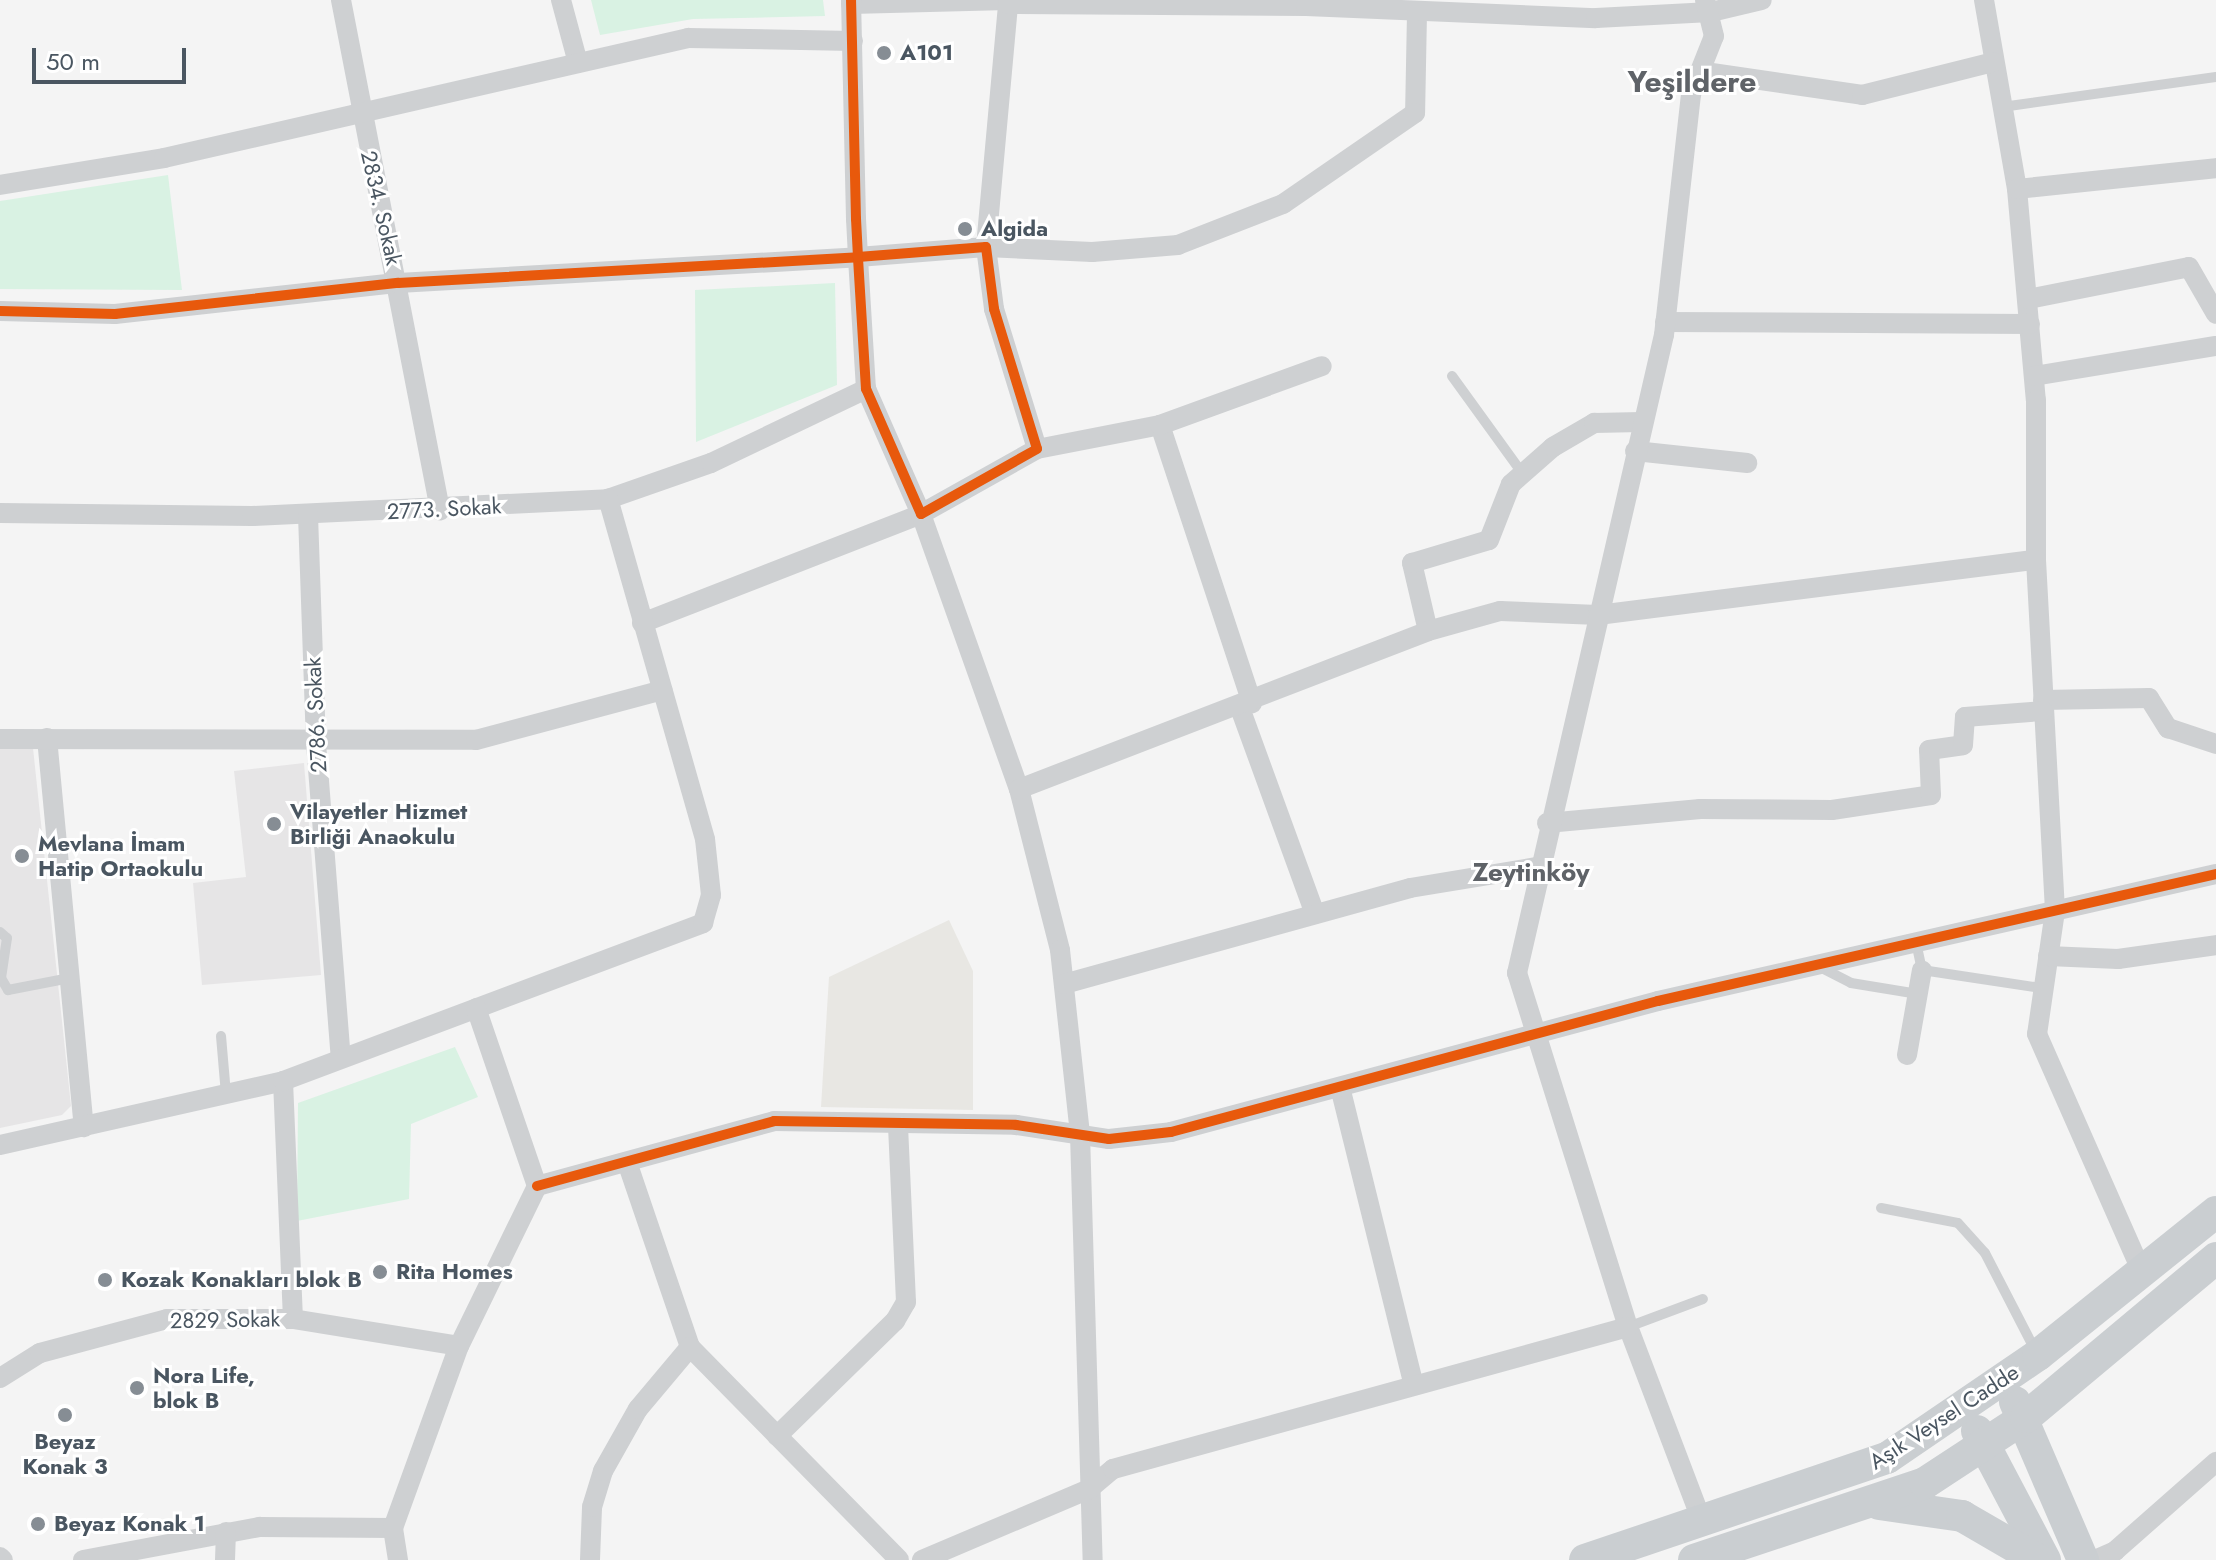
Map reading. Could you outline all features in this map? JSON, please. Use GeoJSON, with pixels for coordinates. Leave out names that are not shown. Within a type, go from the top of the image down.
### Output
{"type":"FeatureCollection","features":[{"type":"Feature","properties":{"kind":"main road","name":"Aşık Veysel Cadde"},"geometry":{"type":"LineString","coordinates":[[1585,1560],[1703,1524],[1887,1458],[2038,1355],[2143,1274],[2216,1212]]}},
{"type":"Feature","properties":{"kind":"main road","name":"Aşık Veysel Cadde"},"geometry":{"type":"LineString","coordinates":[[1697,1560],[1875,1503],[1988,1446],[2216,1258]]}},
{"type":"Feature","properties":{"kind":"main road"},"geometry":{"type":"LineString","coordinates":[[2000,1383],[2026,1417],[2083,1560]]}},
{"type":"Feature","properties":{"kind":"main road"},"geometry":{"type":"LineString","coordinates":[[1961,1408],[1988,1446],[2045,1560]]}},
{"type":"Feature","properties":{"kind":"main road"},"geometry":{"type":"LineString","coordinates":[[1875,1503],[1962,1516],[2038,1560]]}},
{"type":"Feature","properties":{"kind":"street","name":"2834. Sokak"},"geometry":{"type":"LineString","coordinates":[[341,0],[358,112],[398,283],[440,510]]}},
{"type":"Feature","properties":{"kind":"street"},"geometry":{"type":"LineString","coordinates":[[561,0],[578,63]]}},
{"type":"Feature","properties":{"kind":"street"},"geometry":{"type":"LineString","coordinates":[[1093,1560],[1080,1134],[1064,984],[1019,789],[921,514],[866,389],[858,257],[851,2],[1306,3],[1417,13],[1596,18],[1762,0]]}},
{"type":"Feature","properties":{"kind":"street"},"geometry":{"type":"LineString","coordinates":[[1984,0],[2017,189],[2034,376],[2036,560],[2055,911],[2041,988],[2037,1034],[2143,1274]]}},
{"type":"Feature","properties":{"kind":"street"},"geometry":{"type":"LineString","coordinates":[[1008,2],[986,247],[994,309],[1037,449]]}},
{"type":"Feature","properties":{"kind":"street"},"geometry":{"type":"LineString","coordinates":[[1703,1524],[1628,1327],[1517,973],[1547,823],[1574,746],[1598,615],[1665,322],[1691,94],[1705,72],[1708,6]]}},
{"type":"Feature","properties":{"kind":"street"},"geometry":{"type":"LineString","coordinates":[[0,311],[115,314],[398,283],[986,247],[1092,252],[1178,245],[1283,204],[1415,113],[1417,13]]}},
{"type":"Feature","properties":{"kind":"street"},"geometry":{"type":"LineString","coordinates":[[0,185],[164,158],[688,38],[853,41]]}},
{"type":"Feature","properties":{"kind":"street"},"geometry":{"type":"LineString","coordinates":[[1705,72],[1862,95],[1993,62]]}},
{"type":"Feature","properties":{"kind":"street"},"geometry":{"type":"LineString","coordinates":[[2017,189],[2216,168]]}},
{"type":"Feature","properties":{"kind":"street"},"geometry":{"type":"LineString","coordinates":[[2028,299],[2189,267],[2216,314]]}},
{"type":"Feature","properties":{"kind":"street"},"geometry":{"type":"LineString","coordinates":[[1665,322],[2030,324]]}},
{"type":"Feature","properties":{"kind":"street"},"geometry":{"type":"LineString","coordinates":[[2034,376],[2216,346]]}},
{"type":"Feature","properties":{"kind":"street"},"geometry":{"type":"LineString","coordinates":[[642,623],[921,514],[1037,449],[1160,425],[1322,366]]}},
{"type":"Feature","properties":{"kind":"street","name":"2773. Sokak"},"geometry":{"type":"LineString","coordinates":[[0,513],[308,515],[608,499],[711,463],[866,389]]}},
{"type":"Feature","properties":{"kind":"street"},"geometry":{"type":"LineString","coordinates":[[1428,631],[1412,563],[1489,540],[1511,484],[1594,423],[1642,422]]}},
{"type":"Feature","properties":{"kind":"street"},"geometry":{"type":"LineString","coordinates":[[1160,425],[1246,705],[1315,914]]}},
{"type":"Feature","properties":{"kind":"street"},"geometry":{"type":"LineString","coordinates":[[1635,451],[1747,463]]}},
{"type":"Feature","properties":{"kind":"street"},"geometry":{"type":"LineString","coordinates":[[0,1145],[283,1081],[703,923],[709,914],[705,839],[608,499]]}},
{"type":"Feature","properties":{"kind":"street","name":"2786. Sokak"},"geometry":{"type":"LineString","coordinates":[[308,515],[316,743],[341,1058]]}},
{"type":"Feature","properties":{"kind":"street"},"geometry":{"type":"LineString","coordinates":[[1019,789],[1246,705],[1428,631],[1500,611],[1598,615],[2036,560]]}},
{"type":"Feature","properties":{"kind":"street"},"geometry":{"type":"LineString","coordinates":[[0,739],[316,743],[476,740],[662,690]]}},
{"type":"Feature","properties":{"kind":"street"},"geometry":{"type":"LineString","coordinates":[[1547,823],[1700,809],[1832,810],[1931,795],[1929,750],[1963,745],[1965,717],[2043,706],[2149,698],[2168,728],[2216,744]]}},
{"type":"Feature","properties":{"kind":"street"},"geometry":{"type":"LineString","coordinates":[[47,738],[84,1127]]}},
{"type":"Feature","properties":{"kind":"street"},"geometry":{"type":"LineString","coordinates":[[1064,984],[1472,874],[1537,867]]}},
{"type":"Feature","properties":{"kind":"street"},"geometry":{"type":"LineString","coordinates":[[537,1186],[774,1121],[1016,1125],[1080,1134],[1171,1132],[1538,1033],[1816,965],[2216,874]]}},
{"type":"Feature","properties":{"kind":"street"},"geometry":{"type":"LineString","coordinates":[[2048,956],[2118,959],[2216,945]]}},
{"type":"Feature","properties":{"kind":"street"},"geometry":{"type":"LineString","coordinates":[[1907,1055],[1922,970]]}},
{"type":"Feature","properties":{"kind":"street"},"geometry":{"type":"LineString","coordinates":[[398,1560],[393,1528],[459,1346],[537,1186],[476,1008]]}},
{"type":"Feature","properties":{"kind":"street"},"geometry":{"type":"LineString","coordinates":[[283,1081],[293,1319]]}},
{"type":"Feature","properties":{"kind":"street"},"geometry":{"type":"LineString","coordinates":[[1340,1087],[1414,1385]]}},
{"type":"Feature","properties":{"kind":"street"},"geometry":{"type":"LineString","coordinates":[[777,1436],[906,1302],[898,1125]]}},
{"type":"Feature","properties":{"kind":"street"},"geometry":{"type":"LineString","coordinates":[[627,1162],[690,1347],[899,1560]]}},
{"type":"Feature","properties":{"kind":"street","name":"2829 Sokak"},"geometry":{"type":"LineString","coordinates":[[0,1378],[40,1353],[96,1333],[167,1319],[293,1319],[459,1346]]}},
{"type":"Feature","properties":{"kind":"street"},"geometry":{"type":"LineString","coordinates":[[922,1560],[1089,1489],[1113,1469],[1628,1327]]}},
{"type":"Feature","properties":{"kind":"street"},"geometry":{"type":"LineString","coordinates":[[590,1560],[592,1507],[603,1471],[638,1409],[690,1347]]}},
{"type":"Feature","properties":{"kind":"street"},"geometry":{"type":"LineString","coordinates":[[2095,1560],[2115,1551],[2216,1462]]}},
{"type":"Feature","properties":{"kind":"street"},"geometry":{"type":"LineString","coordinates":[[83,1560],[226,1532],[393,1528]]}},
{"type":"Feature","properties":{"kind":"street"},"geometry":{"type":"LineString","coordinates":[[225,1560],[226,1532]]}},
{"type":"Feature","properties":{"kind":"lane"},"geometry":{"type":"LineString","coordinates":[[2002,107],[2216,77]]}},
{"type":"Feature","properties":{"kind":"lane"},"geometry":{"type":"LineString","coordinates":[[1452,376],[1523,474]]}},
{"type":"Feature","properties":{"kind":"lane"},"geometry":{"type":"LineString","coordinates":[[0,932],[7,938],[1,978],[8,990],[70,978]]}},
{"type":"Feature","properties":{"kind":"lane"},"geometry":{"type":"LineString","coordinates":[[1916,942],[1922,970],[2041,988]]}},
{"type":"Feature","properties":{"kind":"lane"},"geometry":{"type":"LineString","coordinates":[[1816,965],[1851,983],[1918,994]]}},
{"type":"Feature","properties":{"kind":"lane"},"geometry":{"type":"LineString","coordinates":[[221,1036],[226,1094]]}},
{"type":"Feature","properties":{"kind":"lane"},"geometry":{"type":"LineString","coordinates":[[1881,1208],[1958,1223],[1985,1253],[2038,1355]]}},
{"type":"Feature","properties":{"kind":"lane"},"geometry":{"type":"LineString","coordinates":[[1628,1327],[1703,1299]]}},
{"type":"Feature","properties":{"kind":"shaded area","name":"Mevlana İmam Hatip Ortaokulu"},"geometry":{"type":"Polygon","coordinates":[[[33,748],[71,1106],[62,1115],[0,1128],[0,749],[33,748]]]}},
{"type":"Feature","properties":{"kind":"shaded area","name":"Vilayetler Hizmet Birliği Anaokulu"},"geometry":{"type":"Polygon","coordinates":[[[304,763],[321,975],[202,985],[193,883],[246,877],[234,771],[304,763]]]}},
{"type":"Feature","properties":{"kind":"shaded area"},"geometry":{"type":"Polygon","coordinates":[[[949,920],[973,971],[973,1110],[821,1107],[829,977],[949,920]]]}},
{"type":"Feature","properties":{"kind":"green space"},"geometry":{"type":"Polygon","coordinates":[[[591,0],[823,0],[825,16],[693,19],[600,35],[591,0]]]}},
{"type":"Feature","properties":{"kind":"green space"},"geometry":{"type":"Polygon","coordinates":[[[168,175],[182,290],[0,289],[0,201],[168,175]]]}},
{"type":"Feature","properties":{"kind":"green space"},"geometry":{"type":"Polygon","coordinates":[[[835,283],[837,385],[696,442],[695,290],[835,283]]]}},
{"type":"Feature","properties":{"kind":"green space"},"geometry":{"type":"Polygon","coordinates":[[[455,1047],[478,1097],[411,1124],[409,1199],[297,1221],[298,1103],[455,1047]]]}},
{"type":"Feature","properties":{"kind":"cycle path"},"geometry":{"type":"LineString","coordinates":[[0,311],[115,314],[398,283],[858,257],[986,247],[994,309],[1037,449],[921,514],[866,389],[858,257],[856,219],[851,0]]}},
{"type":"Feature","properties":{"kind":"cycle path"},"geometry":{"type":"LineString","coordinates":[[537,1186],[774,1121],[1016,1125],[1109,1139],[1171,1132],[1658,1001],[2216,874]]}},
{"type":"Feature","properties":{"kind":"place","name":"A101"},"geometry":{"type":"Point","coordinates":[884,53]}},
{"type":"Feature","properties":{"kind":"place","name":"Algida"},"geometry":{"type":"Point","coordinates":[965,229]}},
{"type":"Feature","properties":{"kind":"place","name":"Vilayetler Hizmet Birliği Anaokulu"},"geometry":{"type":"Point","coordinates":[274,824]}},
{"type":"Feature","properties":{"kind":"place","name":"Mevlana İmam Hatip Ortaokulu"},"geometry":{"type":"Point","coordinates":[22,856]}},
{"type":"Feature","properties":{"kind":"place","name":"Rita Homes"},"geometry":{"type":"Point","coordinates":[380,1272]}},
{"type":"Feature","properties":{"kind":"place","name":"Kozak Konakları blok B"},"geometry":{"type":"Point","coordinates":[105,1280]}},
{"type":"Feature","properties":{"kind":"place","name":"Nora Life, blok B"},"geometry":{"type":"Point","coordinates":[137,1388]}},
{"type":"Feature","properties":{"kind":"place","name":"Beyaz Konak 3"},"geometry":{"type":"Point","coordinates":[65,1415]}},
{"type":"Feature","properties":{"kind":"place","name":"Beyaz Konak 1"},"geometry":{"type":"Point","coordinates":[38,1524]}},
{"type":"Feature","properties":{"kind":"district","name":"Yeşildere"},"geometry":{"type":"Point","coordinates":[1692,82]}},
{"type":"Feature","properties":{"kind":"district","name":"Zeytinköy"},"geometry":{"type":"Point","coordinates":[1531,873]}}]}
